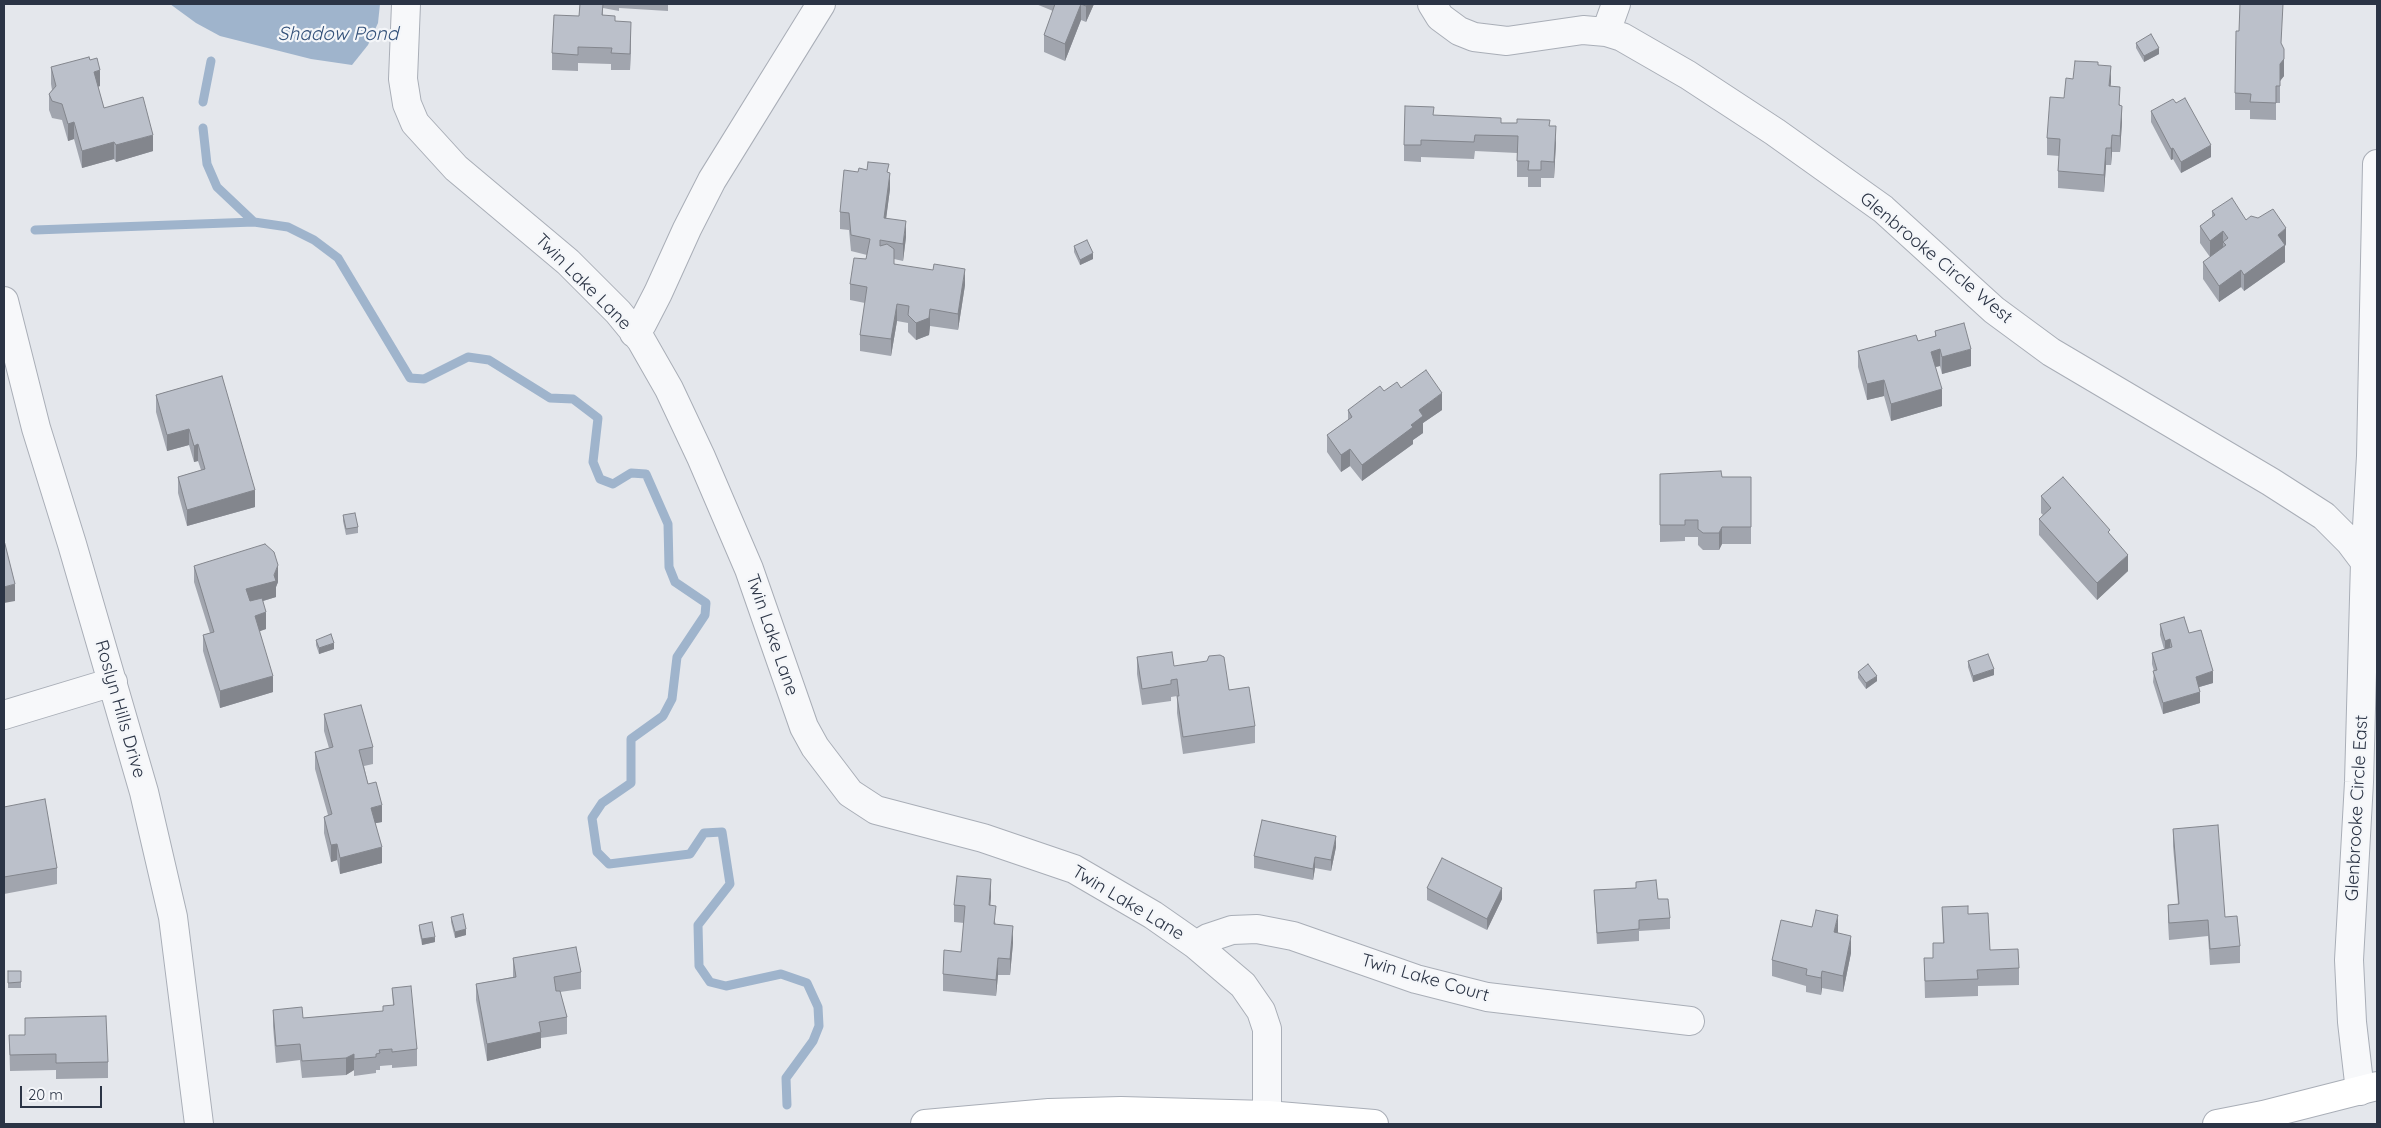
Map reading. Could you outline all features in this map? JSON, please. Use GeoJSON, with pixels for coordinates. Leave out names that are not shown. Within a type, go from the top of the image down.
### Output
{"type":"FeatureCollection","features":[{"type":"Feature","properties":{"kind":"main road"},"geometry":{"type":"LineString","coordinates":[[2217,1124],[2263,1116],[2369,1088]]}},
{"type":"Feature","properties":{"kind":"main road"},"geometry":{"type":"LineString","coordinates":[[925,1124],[1058,1113],[1194,1112],[1267,1115],[1374,1124]]}},
{"type":"Feature","properties":{"kind":"street","name":"Twin Lake Lane"},"geometry":{"type":"LineString","coordinates":[[406,4],[403,79],[407,104],[416,123],[456,168],[568,262],[618,312],[634,333],[669,389],[705,466],[749,569],[804,727],[816,747],[850,793],[876,810],[983,838],[1074,868],[1153,915],[1196,945],[1243,985],[1261,1011],[1267,1029],[1267,1115]]}},
{"type":"Feature","properties":{"kind":"street"},"geometry":{"type":"LineString","coordinates":[[634,333],[642,324],[658,293],[712,180],[821,4]]}},
{"type":"Feature","properties":{"kind":"street","name":"Glenbrooke Circle West"},"geometry":{"type":"LineString","coordinates":[[1432,4],[1440,17],[1459,31],[1486,40],[1507,41],[1583,30],[1606,32],[1622,37],[1688,75],[1775,132],[1883,210],[1994,310],[2051,352],[2271,482],[2324,516],[2350,542],[2365,562]]}},
{"type":"Feature","properties":{"kind":"street"},"geometry":{"type":"LineString","coordinates":[[1606,32],[1616,4]]}},
{"type":"Feature","properties":{"kind":"street","name":"Glenbrooke Circle East"},"geometry":{"type":"LineString","coordinates":[[2369,1088],[2352,1022],[2349,960],[2359,782],[2365,562],[2371,456],[2377,164]]}},
{"type":"Feature","properties":{"kind":"street","name":"Roslyn Hills Drive"},"geometry":{"type":"LineString","coordinates":[[4,301],[36,428],[113,682],[144,792],[173,917],[199,1124]]}},
{"type":"Feature","properties":{"kind":"street"},"geometry":{"type":"LineString","coordinates":[[4,715],[113,682]]}},
{"type":"Feature","properties":{"kind":"street","name":"Twin Lake Court"},"geometry":{"type":"LineString","coordinates":[[1196,945],[1208,938],[1232,930],[1257,929],[1293,936],[1416,979],[1487,998],[1690,1021]]}},
{"type":"Feature","properties":{"kind":"water","name":"Shadow Pond"},"geometry":{"type":"Polygon","coordinates":[[[170,4],[380,4],[378,23],[368,45],[352,65],[311,59],[220,36],[196,23],[170,4]]]}},
{"type":"Feature","properties":{"kind":"building"},"geometry":{"type":"Polygon","coordinates":[[[580,4],[603,4],[602,15],[615,16],[615,21],[631,22],[630,54],[611,53],[612,48],[578,47],[578,55],[552,53],[554,15],[579,16],[580,4]]]}},
{"type":"Feature","properties":{"kind":"building"},"geometry":{"type":"Polygon","coordinates":[[[1055,4],[1081,4],[1065,44],[1044,35],[1055,4]]]}},
{"type":"Feature","properties":{"kind":"building"},"geometry":{"type":"Polygon","coordinates":[[[2240,4],[2283,4],[2281,43],[2284,49],[2284,59],[2280,64],[2280,86],[2276,86],[2276,103],[2250,102],[2251,94],[2235,93],[2236,31],[2239,31],[2240,4]]]}},
{"type":"Feature","properties":{"kind":"building"},"geometry":{"type":"Polygon","coordinates":[[[2151,34],[2159,48],[2144,56],[2136,43],[2151,34]]]}},
{"type":"Feature","properties":{"kind":"building"},"geometry":{"type":"Polygon","coordinates":[[[89,57],[90,60],[97,58],[100,70],[94,72],[104,108],[143,97],[153,135],[116,145],[114,142],[82,151],[74,122],[68,124],[62,104],[52,101],[49,94],[56,86],[51,67],[89,57]]]}},
{"type":"Feature","properties":{"kind":"building"},"geometry":{"type":"Polygon","coordinates":[[[2075,61],[2098,62],[2098,65],[2111,66],[2109,86],[2120,87],[2119,105],[2122,106],[2120,136],[2112,135],[2111,148],[2106,148],[2104,175],[2058,171],[2060,139],[2047,138],[2050,97],[2064,98],[2066,78],[2073,79],[2075,61]]]}},
{"type":"Feature","properties":{"kind":"building"},"geometry":{"type":"Polygon","coordinates":[[[2185,98],[2211,145],[2181,162],[2173,148],[2171,149],[2151,111],[2173,99],[2176,103],[2185,98]]]}},
{"type":"Feature","properties":{"kind":"building"},"geometry":{"type":"Polygon","coordinates":[[[1405,106],[1434,107],[1433,115],[1501,118],[1501,123],[1517,123],[1517,119],[1550,120],[1549,126],[1556,126],[1554,162],[1541,161],[1541,170],[1528,170],[1529,161],[1517,161],[1518,136],[1475,135],[1474,142],[1421,140],[1421,145],[1404,145],[1405,106]]]}},
{"type":"Feature","properties":{"kind":"building"},"geometry":{"type":"Polygon","coordinates":[[[868,162],[889,164],[887,172],[890,173],[884,218],[906,221],[903,244],[880,240],[880,246],[887,244],[894,249],[894,264],[933,270],[934,264],[965,269],[958,314],[930,309],[929,318],[916,323],[908,315],[909,306],[897,304],[891,339],[860,335],[867,287],[850,284],[854,258],[866,259],[870,239],[851,235],[849,213],[840,212],[844,170],[858,172],[859,168],[867,170],[868,162]]]}},
{"type":"Feature","properties":{"kind":"building"},"geometry":{"type":"Polygon","coordinates":[[[2232,198],[2246,220],[2251,216],[2258,218],[2273,209],[2286,228],[2278,235],[2285,245],[2244,275],[2241,270],[2219,286],[2203,262],[2226,245],[2223,242],[2228,238],[2223,231],[2210,241],[2200,226],[2215,215],[2212,211],[2232,198]]]}},
{"type":"Feature","properties":{"kind":"building"},"geometry":{"type":"Polygon","coordinates":[[[1087,240],[1093,253],[1080,260],[1074,246],[1087,240]]]}},
{"type":"Feature","properties":{"kind":"building"},"geometry":{"type":"Polygon","coordinates":[[[1964,323],[1971,349],[1942,357],[1940,349],[1931,352],[1942,389],[1891,404],[1884,380],[1867,384],[1858,351],[1916,335],[1918,341],[1936,336],[1935,331],[1964,323]]]}},
{"type":"Feature","properties":{"kind":"building"},"geometry":{"type":"Polygon","coordinates":[[[1426,370],[1442,393],[1419,410],[1423,416],[1411,425],[1413,427],[1362,465],[1350,449],[1341,455],[1327,435],[1352,417],[1348,410],[1380,386],[1384,391],[1397,382],[1401,388],[1426,370]]]}},
{"type":"Feature","properties":{"kind":"building"},"geometry":{"type":"Polygon","coordinates":[[[222,376],[255,490],[187,510],[178,477],[205,469],[198,444],[194,446],[189,429],[167,435],[156,395],[222,376]]]}},
{"type":"Feature","properties":{"kind":"building"},"geometry":{"type":"Polygon","coordinates":[[[1721,471],[1722,477],[1751,477],[1751,527],[1722,527],[1719,533],[1703,533],[1698,529],[1698,520],[1685,520],[1685,525],[1660,525],[1660,474],[1721,471]]]}},
{"type":"Feature","properties":{"kind":"building"},"geometry":{"type":"Polygon","coordinates":[[[2063,477],[2110,530],[2108,532],[2128,555],[2097,583],[2039,519],[2051,508],[2041,496],[2063,477]]]}},
{"type":"Feature","properties":{"kind":"building"},"geometry":{"type":"Polygon","coordinates":[[[355,513],[358,527],[346,529],[343,515],[355,513]]]}},
{"type":"Feature","properties":{"kind":"building"},"geometry":{"type":"Polygon","coordinates":[[[265,544],[274,552],[278,565],[274,575],[276,581],[246,589],[250,601],[262,598],[266,612],[255,616],[273,676],[220,691],[203,635],[214,632],[194,566],[265,544]]]}},
{"type":"Feature","properties":{"kind":"building"},"geometry":{"type":"Polygon","coordinates":[[[4,545],[15,584],[4,587],[4,545]]]}},
{"type":"Feature","properties":{"kind":"building"},"geometry":{"type":"Polygon","coordinates":[[[2184,617],[2189,633],[2201,630],[2213,671],[2196,677],[2200,692],[2163,703],[2153,671],[2157,670],[2152,653],[2172,647],[2170,639],[2165,641],[2160,624],[2184,617]]]}},
{"type":"Feature","properties":{"kind":"building"},"geometry":{"type":"Polygon","coordinates":[[[331,634],[334,643],[319,648],[316,640],[331,634]]]}},
{"type":"Feature","properties":{"kind":"building"},"geometry":{"type":"Polygon","coordinates":[[[1172,652],[1174,666],[1207,661],[1209,656],[1220,655],[1224,657],[1229,690],[1249,687],[1255,726],[1183,737],[1177,696],[1179,696],[1177,679],[1171,680],[1171,684],[1142,689],[1137,657],[1172,652]]]}},
{"type":"Feature","properties":{"kind":"building"},"geometry":{"type":"Polygon","coordinates":[[[1988,654],[1994,669],[1973,676],[1968,661],[1988,654]]]}},
{"type":"Feature","properties":{"kind":"building"},"geometry":{"type":"Polygon","coordinates":[[[1868,664],[1877,676],[1866,683],[1858,672],[1868,664]]]}},
{"type":"Feature","properties":{"kind":"building"},"geometry":{"type":"Polygon","coordinates":[[[361,705],[373,747],[359,750],[368,784],[376,782],[382,805],[371,808],[382,847],[340,858],[337,844],[331,845],[324,817],[332,814],[315,752],[333,747],[324,714],[361,705]]]}},
{"type":"Feature","properties":{"kind":"building"},"geometry":{"type":"Polygon","coordinates":[[[45,799],[57,868],[4,877],[4,807],[45,799]]]}},
{"type":"Feature","properties":{"kind":"building"},"geometry":{"type":"Polygon","coordinates":[[[1262,820],[1336,836],[1331,860],[1315,857],[1313,869],[1254,856],[1262,820]]]}},
{"type":"Feature","properties":{"kind":"building"},"geometry":{"type":"Polygon","coordinates":[[[2218,825],[2225,917],[2237,916],[2240,946],[2210,949],[2208,920],[2169,923],[2168,905],[2179,904],[2173,829],[2218,825]]]}},
{"type":"Feature","properties":{"kind":"building"},"geometry":{"type":"Polygon","coordinates":[[[1442,858],[1502,888],[1487,919],[1427,888],[1442,858]]]}},
{"type":"Feature","properties":{"kind":"building"},"geometry":{"type":"Polygon","coordinates":[[[957,876],[991,879],[989,905],[996,906],[994,924],[1013,926],[1010,959],[998,958],[996,980],[943,974],[944,950],[961,952],[965,906],[954,905],[957,876]]]}},
{"type":"Feature","properties":{"kind":"building"},"geometry":{"type":"Polygon","coordinates":[[[1656,880],[1658,899],[1668,899],[1670,918],[1639,920],[1639,929],[1597,933],[1594,890],[1636,888],[1636,882],[1656,880]]]}},
{"type":"Feature","properties":{"kind":"building"},"geometry":{"type":"Polygon","coordinates":[[[1968,906],[1968,914],[1988,913],[1990,950],[2018,949],[2019,968],[1977,970],[1978,979],[1925,981],[1924,958],[1933,958],[1933,943],[1944,943],[1942,907],[1968,906]]]}},
{"type":"Feature","properties":{"kind":"building"},"geometry":{"type":"Polygon","coordinates":[[[1816,910],[1838,915],[1834,932],[1851,936],[1843,976],[1822,971],[1821,978],[1806,975],[1807,969],[1772,960],[1781,920],[1812,927],[1816,910]]]}},
{"type":"Feature","properties":{"kind":"building"},"geometry":{"type":"Polygon","coordinates":[[[463,914],[466,929],[455,932],[451,917],[463,914]]]}},
{"type":"Feature","properties":{"kind":"building"},"geometry":{"type":"Polygon","coordinates":[[[432,922],[435,937],[422,939],[419,925],[432,922]]]}},
{"type":"Feature","properties":{"kind":"building"},"geometry":{"type":"Polygon","coordinates":[[[576,947],[581,972],[554,977],[556,991],[560,991],[567,1017],[539,1022],[541,1032],[487,1044],[476,984],[516,977],[513,958],[576,947]]]}},
{"type":"Feature","properties":{"kind":"building"},"geometry":{"type":"Polygon","coordinates":[[[8,971],[21,971],[21,982],[8,983],[8,971]]]}},
{"type":"Feature","properties":{"kind":"building"},"geometry":{"type":"Polygon","coordinates":[[[411,986],[417,1049],[392,1052],[392,1049],[379,1050],[380,1053],[376,1054],[376,1057],[354,1059],[354,1054],[346,1058],[302,1061],[300,1044],[276,1046],[273,1010],[302,1007],[303,1018],[383,1011],[383,1006],[394,1005],[392,988],[411,986]]]}},
{"type":"Feature","properties":{"kind":"building"},"geometry":{"type":"Polygon","coordinates":[[[106,1016],[108,1062],[56,1063],[56,1054],[10,1055],[9,1035],[25,1035],[25,1018],[106,1016]]]}},
{"type":"Feature","properties":{"kind":"waterway"},"geometry":{"type":"LineString","coordinates":[[203,102],[211,61]]}},
{"type":"Feature","properties":{"kind":"waterway"},"geometry":{"type":"LineString","coordinates":[[203,128],[207,164],[217,187],[254,222]]}},
{"type":"Feature","properties":{"kind":"waterway"},"geometry":{"type":"LineString","coordinates":[[35,230],[254,222],[288,227],[314,240],[338,258],[410,378],[424,379],[468,357],[489,360],[550,398],[573,399],[598,418],[593,462],[600,479],[613,484],[631,473],[646,474],[668,524],[669,567],[675,582],[706,603],[705,615],[677,657],[672,699],[663,716],[631,739],[631,783],[602,803],[592,818],[597,852],[609,864],[690,854],[704,833],[722,832],[730,884],[698,925],[699,966],[710,982],[726,986],[781,974],[807,983],[818,1007],[819,1026],[813,1041],[786,1078],[787,1105]]}}]}
